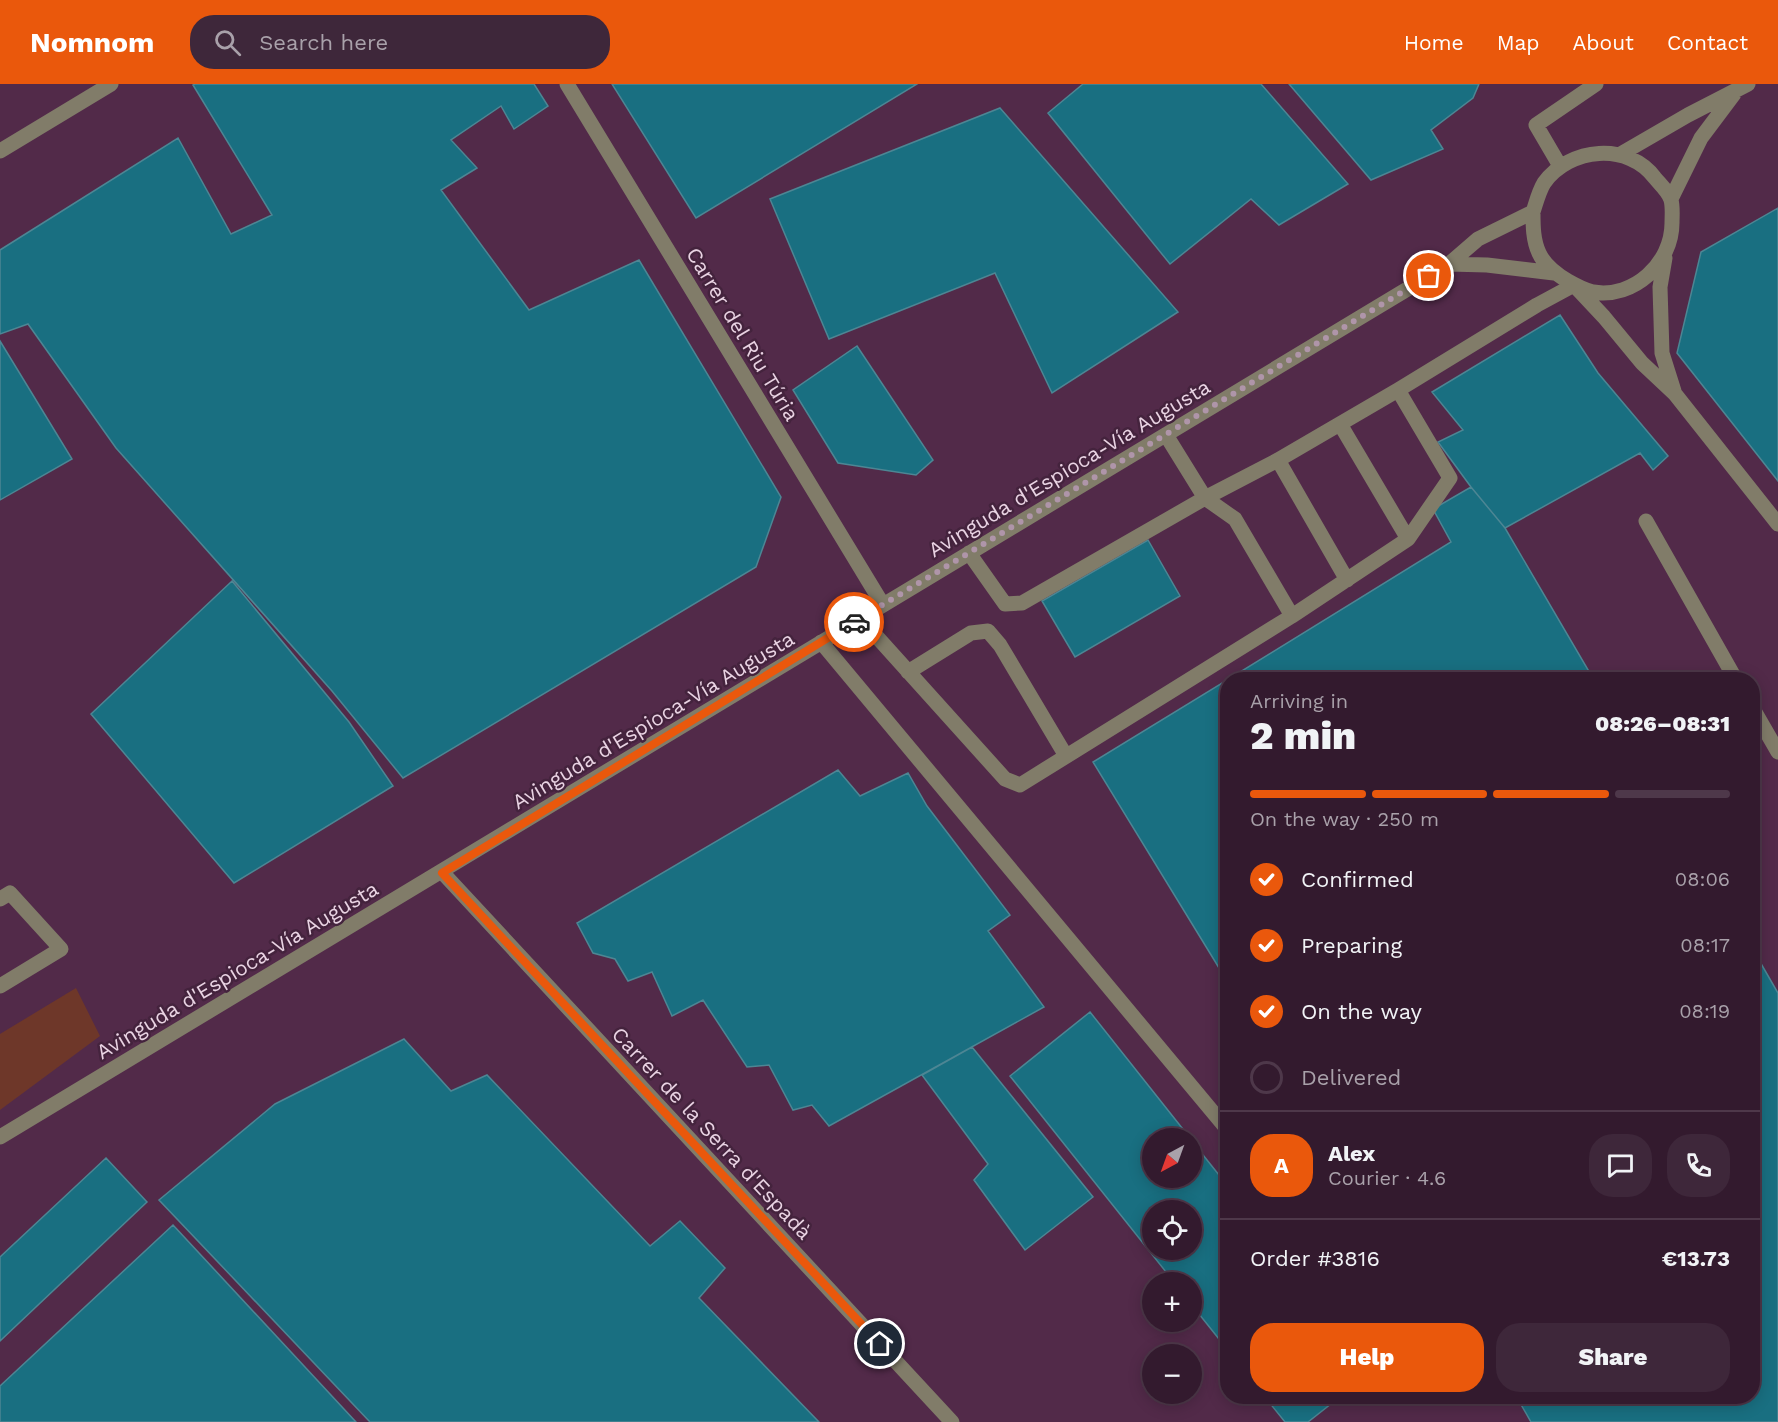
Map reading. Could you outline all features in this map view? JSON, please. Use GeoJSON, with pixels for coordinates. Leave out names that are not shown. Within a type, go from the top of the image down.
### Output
{"type":"FeatureCollection","features":[{"type":"Feature","properties":{"kind":"street"},"geometry":{"type":"LineString","coordinates":[[0,151],[111,84]]}},
{"type":"Feature","properties":{"kind":"street","name":"Carrer del Riu Túria"},"geometry":{"type":"LineString","coordinates":[[567,84],[883,605]]}},
{"type":"Feature","properties":{"kind":"street"},"geometry":{"type":"LineString","coordinates":[[1560,166],[1536,125],[1596,84]]}},
{"type":"Feature","properties":{"kind":"street"},"geometry":{"type":"LineString","coordinates":[[1619,155],[1688,115],[1742,88]]}},
{"type":"Feature","properties":{"kind":"street"},"geometry":{"type":"LineString","coordinates":[[1675,394],[1662,353],[1660,287],[1665,254],[1672,234],[1671,199],[1701,138],[1742,88]]}},
{"type":"Feature","properties":{"kind":"street"},"geometry":{"type":"LineString","coordinates":[[1665,254],[1652,272],[1635,285],[1614,292],[1593,292],[1574,285],[1554,273],[1539,254],[1532,230],[1533,212],[1543,184],[1560,166],[1582,155],[1606,153],[1630,158],[1650,172],[1671,199]]}},
{"type":"Feature","properties":{"kind":"street","name":"Avinguda d'Espioca-Vía Augusta"},"geometry":{"type":"LineString","coordinates":[[1,1137],[1449,264],[1478,239],[1533,212]]}},
{"type":"Feature","properties":{"kind":"street"},"geometry":{"type":"LineString","coordinates":[[1449,264],[1486,265],[1554,273]]}},
{"type":"Feature","properties":{"kind":"street"},"geometry":{"type":"LineString","coordinates":[[969,553],[1005,603],[1022,603],[1205,498],[1278,460],[1574,285]]}},
{"type":"Feature","properties":{"kind":"street"},"geometry":{"type":"LineString","coordinates":[[1574,285],[1642,363],[1675,394],[1778,524]]}},
{"type":"Feature","properties":{"kind":"street"},"geometry":{"type":"LineString","coordinates":[[860,618],[1005,779],[1020,785],[1292,616],[1408,539],[1450,478],[1398,390]]}},
{"type":"Feature","properties":{"kind":"street"},"geometry":{"type":"LineString","coordinates":[[1340,424],[1408,539]]}},
{"type":"Feature","properties":{"kind":"street"},"geometry":{"type":"LineString","coordinates":[[1166,435],[1205,498],[1235,519],[1292,616]]}},
{"type":"Feature","properties":{"kind":"street"},"geometry":{"type":"LineString","coordinates":[[1278,460],[1347,580]]}},
{"type":"Feature","properties":{"kind":"street"},"geometry":{"type":"LineString","coordinates":[[1646,521],[1731,672]]}},
{"type":"Feature","properties":{"kind":"street"},"geometry":{"type":"LineString","coordinates":[[908,672],[971,633],[988,631],[1000,645],[1066,756]]}},
{"type":"Feature","properties":{"kind":"street"},"geometry":{"type":"LineString","coordinates":[[821,642],[1220,1121]]}},
{"type":"Feature","properties":{"kind":"street"},"geometry":{"type":"LineString","coordinates":[[1760,721],[1778,752]]}},
{"type":"Feature","properties":{"kind":"street","name":"Carrer de la Serra d'Espadà"},"geometry":{"type":"LineString","coordinates":[[442,873],[952,1422]]}},
{"type":"Feature","properties":{"kind":"street"},"geometry":{"type":"LineString","coordinates":[[0,899],[10,893],[61,949],[0,986]]}},
{"type":"Feature","properties":{"kind":"shaded area"},"geometry":{"type":"Polygon","coordinates":[[[0,84],[1778,84],[1778,1422],[0,1422],[0,84]]]}},
{"type":"Feature","properties":{"kind":"shaded area"},"geometry":{"type":"Polygon","coordinates":[[[76,988],[100,1036],[0,1110],[0,1034],[76,988]]]}},
{"type":"Feature","properties":{"kind":"building"},"geometry":{"type":"Polygon","coordinates":[[[534,84],[548,106],[514,129],[501,106],[451,140],[477,168],[441,190],[529,310],[639,260],[781,497],[756,567],[403,778],[332,691],[116,448],[28,324],[0,334],[0,250],[178,138],[231,234],[272,215],[193,85],[534,84]]]}},
{"type":"Feature","properties":{"kind":"building"},"geometry":{"type":"Polygon","coordinates":[[[612,84],[917,84],[696,218],[612,84]]]}},
{"type":"Feature","properties":{"kind":"building"},"geometry":{"type":"Polygon","coordinates":[[[1083,84],[1261,84],[1348,184],[1279,225],[1251,199],[1170,264],[1048,113],[1083,84]]]}},
{"type":"Feature","properties":{"kind":"building"},"geometry":{"type":"Polygon","coordinates":[[[1289,84],[1479,84],[1473,98],[1431,130],[1443,149],[1371,180],[1289,84]]]}},
{"type":"Feature","properties":{"kind":"building"},"geometry":{"type":"Polygon","coordinates":[[[1000,108],[1178,312],[1052,393],[995,273],[829,339],[770,199],[1000,108]]]}},
{"type":"Feature","properties":{"kind":"building"},"geometry":{"type":"Polygon","coordinates":[[[1778,208],[1778,481],[1677,353],[1701,252],[1778,208]]]}},
{"type":"Feature","properties":{"kind":"building"},"geometry":{"type":"Polygon","coordinates":[[[1560,315],[1598,373],[1668,456],[1653,470],[1640,453],[1505,528],[1438,442],[1463,430],[1432,392],[1560,315]]]}},
{"type":"Feature","properties":{"kind":"building"},"geometry":{"type":"Polygon","coordinates":[[[0,341],[72,459],[0,500],[0,341]]]}},
{"type":"Feature","properties":{"kind":"building"},"geometry":{"type":"Polygon","coordinates":[[[857,346],[933,460],[916,475],[838,463],[793,390],[857,346]]]}},
{"type":"Feature","properties":{"kind":"building"},"geometry":{"type":"Polygon","coordinates":[[[1471,487],[1505,528],[1589,672],[1240,672],[1451,542],[1433,509],[1471,487]]]}},
{"type":"Feature","properties":{"kind":"building"},"geometry":{"type":"Polygon","coordinates":[[[1148,540],[1180,596],[1075,657],[1042,601],[1148,540]]]}},
{"type":"Feature","properties":{"kind":"building"},"geometry":{"type":"Polygon","coordinates":[[[232,581],[349,722],[393,786],[234,883],[91,714],[232,581]]]}},
{"type":"Feature","properties":{"kind":"building"},"geometry":{"type":"Polygon","coordinates":[[[1220,684],[1220,970],[1093,762],[1220,684]]]}},
{"type":"Feature","properties":{"kind":"building"},"geometry":{"type":"Polygon","coordinates":[[[838,770],[860,796],[908,773],[927,806],[1010,915],[988,931],[1044,1007],[829,1126],[812,1105],[793,1110],[769,1065],[747,1067],[703,1000],[672,1016],[652,972],[628,981],[615,959],[593,953],[577,923],[838,770]]]}},
{"type":"Feature","properties":{"kind":"building"},"geometry":{"type":"Polygon","coordinates":[[[1760,962],[1778,993],[1778,1422],[1531,1422],[1521,1404],[1760,1404],[1760,962]]]}},
{"type":"Feature","properties":{"kind":"building"},"geometry":{"type":"Polygon","coordinates":[[[1090,1012],[1182,1128],[1142,1128],[1142,1188],[1202,1188],[1202,1154],[1220,1176],[1220,1340],[1202,1318],[1202,1272],[1166,1272],[1156,1260],[1202,1260],[1202,1200],[1142,1200],[1142,1242],[1010,1076],[1090,1012]]]}},
{"type":"Feature","properties":{"kind":"building"},"geometry":{"type":"Polygon","coordinates":[[[404,1039],[451,1091],[487,1075],[650,1246],[680,1221],[725,1268],[699,1298],[819,1422],[370,1422],[159,1200],[275,1104],[404,1039]]]}},
{"type":"Feature","properties":{"kind":"building"},"geometry":{"type":"Polygon","coordinates":[[[972,1047],[1093,1197],[1025,1250],[974,1180],[988,1164],[922,1075],[972,1047]]]}},
{"type":"Feature","properties":{"kind":"building"},"geometry":{"type":"Polygon","coordinates":[[[106,1158],[147,1202],[0,1341],[0,1257],[106,1158]]]}},
{"type":"Feature","properties":{"kind":"building"},"geometry":{"type":"Polygon","coordinates":[[[173,1225],[356,1422],[0,1422],[0,1386],[173,1225]]]}},
{"type":"Feature","properties":{"kind":"building"},"geometry":{"type":"Polygon","coordinates":[[[1270,1404],[1331,1404],[1308,1422],[1285,1422],[1270,1404]]]}},
{"type":"Feature","properties":{"kind":"way so far"},"geometry":{"type":"LineString","coordinates":[[854,622],[1429,276]]}},
{"type":"Feature","properties":{"kind":"route"},"geometry":{"type":"LineString","coordinates":[[854,622],[442,873],[880,1344]]}}]}
